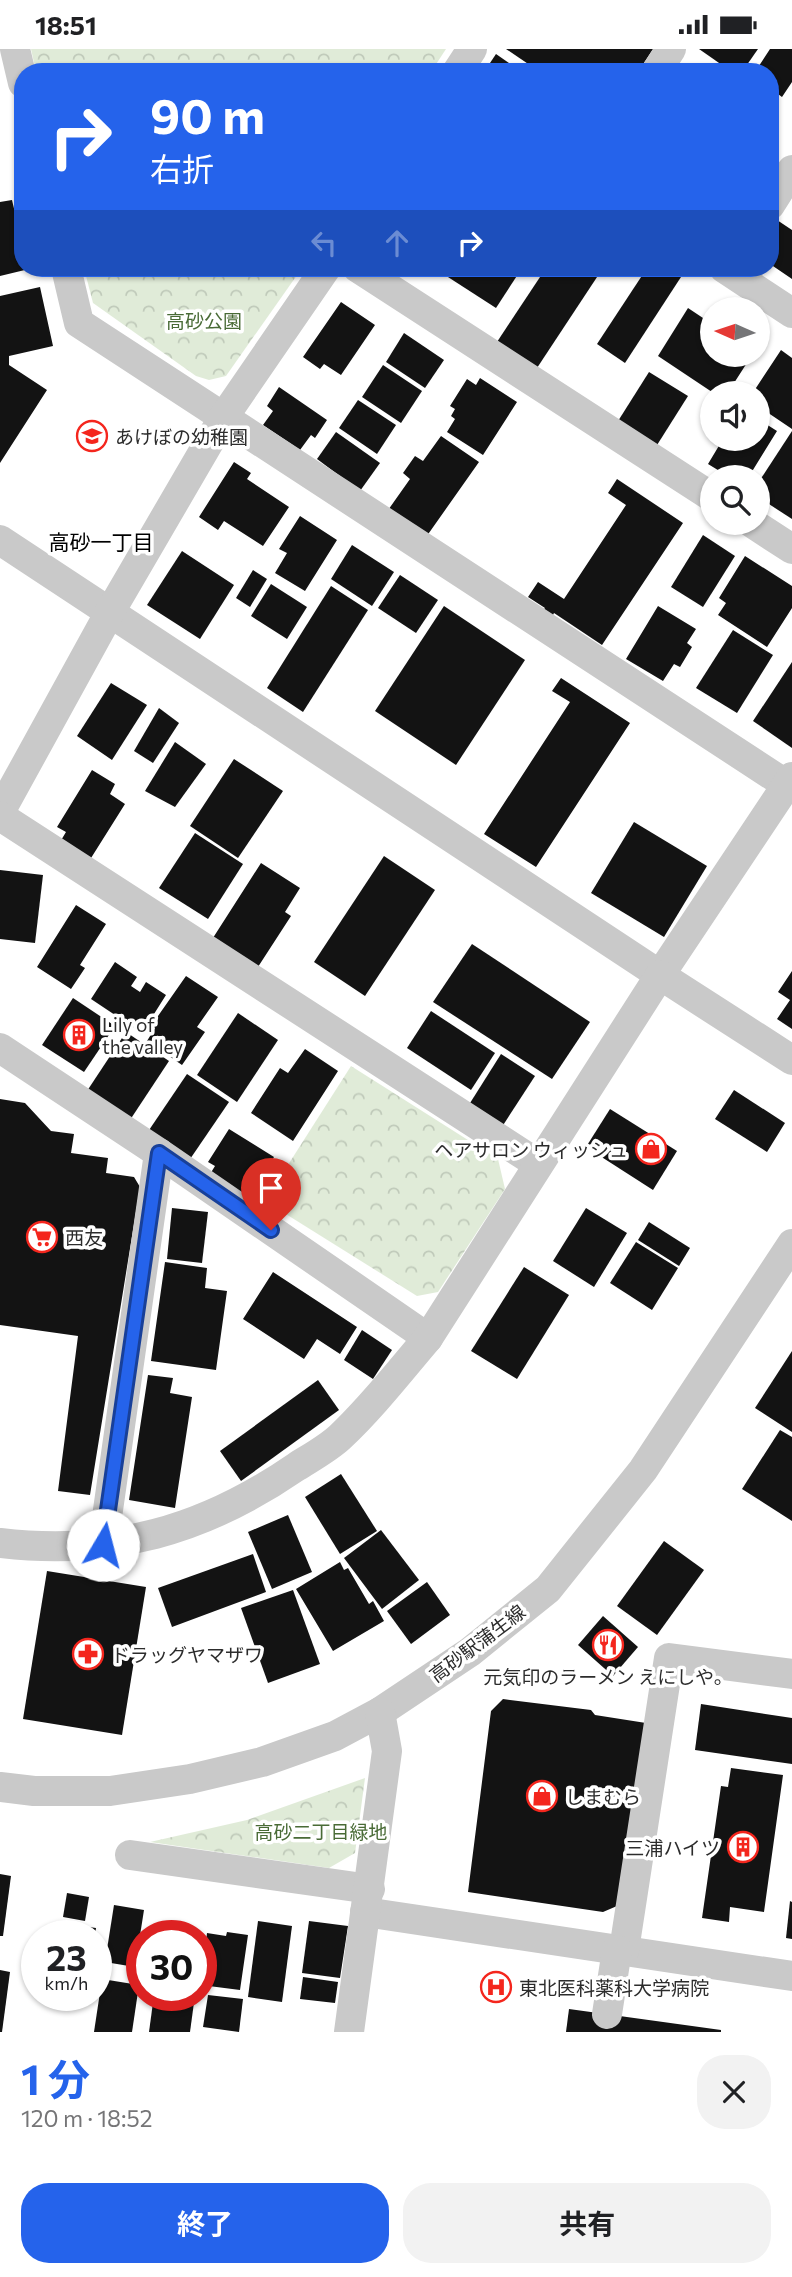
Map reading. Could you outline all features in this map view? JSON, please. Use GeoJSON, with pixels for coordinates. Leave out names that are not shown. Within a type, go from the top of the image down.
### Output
{"type":"FeatureCollection","features":[{"type":"Feature","properties":{"kind":"street"},"geometry":{"type":"LineString","coordinates":[[779,191],[792,170]]}},
{"type":"Feature","properties":{"kind":"street"},"geometry":{"type":"LineString","coordinates":[[0,1543],[37,1547],[103,1545],[154,1536],[219,1513],[277,1481],[338,1439],[428,1338],[660,975],[789,781],[79,323],[68,277]]}},
{"type":"Feature","properties":{"kind":"street"},"geometry":{"type":"LineString","coordinates":[[320,277],[223,418],[110,612],[0,814],[538,1164]]}},
{"type":"Feature","properties":{"kind":"street"},"geometry":{"type":"LineString","coordinates":[[372,277],[700,489]]}},
{"type":"Feature","properties":{"kind":"street"},"geometry":{"type":"LineString","coordinates":[[739,277],[792,313]]}},
{"type":"Feature","properties":{"kind":"street"},"geometry":{"type":"LineString","coordinates":[[770,535],[792,549]]}},
{"type":"Feature","properties":{"kind":"street"},"geometry":{"type":"LineString","coordinates":[[0,540],[792,1060]]}},
{"type":"Feature","properties":{"kind":"street"},"geometry":{"type":"LineString","coordinates":[[0,1048],[159,1153],[428,1338]]}},
{"type":"Feature","properties":{"kind":"street"},"geometry":{"type":"LineString","coordinates":[[103,1545],[159,1153]]}},
{"type":"Feature","properties":{"kind":"street","name":"高砂駅蒲生線"},"geometry":{"type":"LineString","coordinates":[[0,1787],[34,1791],[110,1791],[191,1779],[262,1762],[323,1740],[380,1712],[470,1652],[548,1589],[643,1470],[792,1244]]}},
{"type":"Feature","properties":{"kind":"street"},"geometry":{"type":"LineString","coordinates":[[607,2014],[669,1658],[792,1674]]}},
{"type":"Feature","properties":{"kind":"street"},"geometry":{"type":"LineString","coordinates":[[349,2032],[387,1751],[380,1712]]}},
{"type":"Feature","properties":{"kind":"street"},"geometry":{"type":"LineString","coordinates":[[130,1855],[620,1950],[792,1976]]}},
{"type":"Feature","properties":{"kind":"green space"},"geometry":{"type":"Polygon","coordinates":[[[31,49],[446,49],[437,63],[34,63],[31,49]]]}},
{"type":"Feature","properties":{"kind":"green space","name":"高砂公園"},"geometry":{"type":"Polygon","coordinates":[[[86,277],[296,277],[226,376],[209,380],[196,376],[93,303],[86,277]]]}},
{"type":"Feature","properties":{"kind":"green space"},"geometry":{"type":"Polygon","coordinates":[[[351,1066],[498,1159],[505,1189],[438,1292],[417,1296],[265,1201],[351,1066]]]}},
{"type":"Feature","properties":{"kind":"green space","name":"高砂二丁目緑地"},"geometry":{"type":"Polygon","coordinates":[[[365,1778],[355,1853],[329,1868],[150,1842],[247,1820],[365,1778]]]}},
{"type":"Feature","properties":{"kind":"building"},"geometry":{"type":"Polygon","coordinates":[[[506,49],[653,49],[644,63],[527,63],[506,49]]]}},
{"type":"Feature","properties":{"kind":"building"},"geometry":{"type":"Polygon","coordinates":[[[699,49],[758,49],[748,63],[719,63],[699,49]]]}},
{"type":"Feature","properties":{"kind":"building"},"geometry":{"type":"Polygon","coordinates":[[[770,49],[792,49],[792,82],[782,97],[779,95],[779,63],[761,63],[770,49]]]}},
{"type":"Feature","properties":{"kind":"building"},"geometry":{"type":"Polygon","coordinates":[[[496,54],[509,63],[490,63],[496,54]]]}},
{"type":"Feature","properties":{"kind":"building"},"geometry":{"type":"Polygon","coordinates":[[[12,200],[14,209],[14,273],[0,276],[0,202],[12,200]]]}},
{"type":"Feature","properties":{"kind":"building"},"geometry":{"type":"Polygon","coordinates":[[[779,221],[792,230],[792,279],[779,270],[779,221]]]}},
{"type":"Feature","properties":{"kind":"building"},"geometry":{"type":"Polygon","coordinates":[[[448,277],[516,277],[496,308],[448,277]]]}},
{"type":"Feature","properties":{"kind":"building"},"geometry":{"type":"Polygon","coordinates":[[[540,277],[597,277],[535,371],[495,345],[540,277]]]}},
{"type":"Feature","properties":{"kind":"building"},"geometry":{"type":"Polygon","coordinates":[[[641,277],[681,277],[625,363],[597,344],[641,277]]]}},
{"type":"Feature","properties":{"kind":"building"},"geometry":{"type":"Polygon","coordinates":[[[40,287],[53,346],[9,356],[9,365],[47,390],[0,463],[0,296],[40,287]]]}},
{"type":"Feature","properties":{"kind":"building"},"geometry":{"type":"Polygon","coordinates":[[[341,302],[375,325],[341,375],[324,364],[320,369],[303,357],[341,302]]]}},
{"type":"Feature","properties":{"kind":"building"},"geometry":{"type":"Polygon","coordinates":[[[688,308],[700,316],[700,367],[744,367],[735,381],[700,381],[700,384],[658,356],[688,308]]]}},
{"type":"Feature","properties":{"kind":"building"},"geometry":{"type":"Polygon","coordinates":[[[404,333],[444,360],[425,388],[386,362],[404,333]]]}},
{"type":"Feature","properties":{"kind":"building"},"geometry":{"type":"Polygon","coordinates":[[[781,350],[792,358],[792,429],[770,414],[770,381],[761,381],[781,350]]]}},
{"type":"Feature","properties":{"kind":"building"},"geometry":{"type":"Polygon","coordinates":[[[383,365],[422,391],[401,423],[362,397],[383,365]]]}},
{"type":"Feature","properties":{"kind":"building"},"geometry":{"type":"Polygon","coordinates":[[[649,372],[688,396],[652,453],[613,429],[649,372]]]}},
{"type":"Feature","properties":{"kind":"building"},"geometry":{"type":"Polygon","coordinates":[[[480,378],[517,402],[483,455],[447,432],[455,419],[451,416],[455,409],[450,406],[467,379],[476,385],[480,378]]]}},
{"type":"Feature","properties":{"kind":"building"},"geometry":{"type":"Polygon","coordinates":[[[279,387],[327,420],[315,438],[311,435],[300,450],[263,425],[273,411],[267,406],[279,387]]]}},
{"type":"Feature","properties":{"kind":"building"},"geometry":{"type":"Polygon","coordinates":[[[358,400],[396,425],[377,454],[339,428],[358,400]]]}},
{"type":"Feature","properties":{"kind":"building"},"geometry":{"type":"Polygon","coordinates":[[[770,427],[777,431],[770,442],[770,427]]]}},
{"type":"Feature","properties":{"kind":"building"},"geometry":{"type":"Polygon","coordinates":[[[792,431],[792,519],[770,505],[770,465],[792,431]]]}},
{"type":"Feature","properties":{"kind":"building"},"geometry":{"type":"Polygon","coordinates":[[[336,432],[380,463],[360,491],[317,459],[336,432]]]}},
{"type":"Feature","properties":{"kind":"building"},"geometry":{"type":"Polygon","coordinates":[[[441,436],[479,462],[424,540],[386,513],[410,479],[403,473],[415,456],[423,461],[441,436]]]}},
{"type":"Feature","properties":{"kind":"building"},"geometry":{"type":"Polygon","coordinates":[[[716,451],[765,451],[756,465],[708,464],[716,451]]]}},
{"type":"Feature","properties":{"kind":"building"},"geometry":{"type":"Polygon","coordinates":[[[234,462],[251,473],[247,479],[289,507],[263,546],[224,521],[218,530],[199,517],[234,462]]]}},
{"type":"Feature","properties":{"kind":"building"},"geometry":{"type":"Polygon","coordinates":[[[617,479],[683,523],[602,645],[554,613],[551,619],[541,613],[545,608],[528,597],[538,582],[564,599],[626,505],[608,493],[617,479]]]}},
{"type":"Feature","properties":{"kind":"building"},"geometry":{"type":"Polygon","coordinates":[[[300,516],[337,540],[305,591],[275,573],[287,553],[279,549],[300,516]]]}},
{"type":"Feature","properties":{"kind":"building"},"geometry":{"type":"Polygon","coordinates":[[[703,535],[735,556],[703,607],[671,587],[703,535]]]}},
{"type":"Feature","properties":{"kind":"building"},"geometry":{"type":"Polygon","coordinates":[[[352,545],[394,572],[372,606],[331,579],[352,545]]]}},
{"type":"Feature","properties":{"kind":"building"},"geometry":{"type":"Polygon","coordinates":[[[182,551],[234,585],[200,639],[147,605],[182,551]]]}},
{"type":"Feature","properties":{"kind":"building"},"geometry":{"type":"Polygon","coordinates":[[[745,556],[792,586],[792,608],[767,647],[718,615],[726,603],[719,598],[745,556]]]}},
{"type":"Feature","properties":{"kind":"building"},"geometry":{"type":"Polygon","coordinates":[[[253,570],[267,579],[250,607],[236,598],[253,570]]]}},
{"type":"Feature","properties":{"kind":"building"},"geometry":{"type":"Polygon","coordinates":[[[400,575],[438,600],[416,633],[378,608],[400,575]]]}},
{"type":"Feature","properties":{"kind":"building"},"geometry":{"type":"Polygon","coordinates":[[[271,584],[307,607],[287,639],[251,616],[271,584]]]}},
{"type":"Feature","properties":{"kind":"building"},"geometry":{"type":"Polygon","coordinates":[[[331,586],[368,610],[303,712],[267,688],[331,586]]]}},
{"type":"Feature","properties":{"kind":"building"},"geometry":{"type":"Polygon","coordinates":[[[444,606],[525,660],[456,765],[375,711],[444,606]]]}},
{"type":"Feature","properties":{"kind":"building"},"geometry":{"type":"Polygon","coordinates":[[[658,606],[696,629],[687,643],[692,647],[680,667],[674,664],[663,681],[626,659],[658,606]]]}},
{"type":"Feature","properties":{"kind":"building"},"geometry":{"type":"Polygon","coordinates":[[[733,630],[773,655],[737,713],[696,688],[733,630]]]}},
{"type":"Feature","properties":{"kind":"building"},"geometry":{"type":"Polygon","coordinates":[[[792,662],[792,748],[753,721],[792,662]]]}},
{"type":"Feature","properties":{"kind":"building"},"geometry":{"type":"Polygon","coordinates":[[[561,678],[630,723],[536,867],[484,834],[570,702],[552,691],[561,678]]]}},
{"type":"Feature","properties":{"kind":"building"},"geometry":{"type":"Polygon","coordinates":[[[111,683],[147,705],[112,760],[77,736],[111,683]]]}},
{"type":"Feature","properties":{"kind":"building"},"geometry":{"type":"Polygon","coordinates":[[[159,708],[179,723],[153,763],[134,751],[159,708]]]}},
{"type":"Feature","properties":{"kind":"building"},"geometry":{"type":"Polygon","coordinates":[[[175,742],[206,764],[175,807],[145,791],[175,742]]]}},
{"type":"Feature","properties":{"kind":"building"},"geometry":{"type":"Polygon","coordinates":[[[234,759],[283,791],[238,858],[190,826],[234,759]]]}},
{"type":"Feature","properties":{"kind":"building"},"geometry":{"type":"Polygon","coordinates":[[[92,770],[115,784],[110,794],[125,804],[86,866],[57,847],[66,832],[57,827],[92,770]]]}},
{"type":"Feature","properties":{"kind":"building"},"geometry":{"type":"Polygon","coordinates":[[[634,822],[707,866],[664,937],[591,893],[634,822]]]}},
{"type":"Feature","properties":{"kind":"building"},"geometry":{"type":"Polygon","coordinates":[[[195,833],[243,864],[208,919],[159,888],[195,833]]]}},
{"type":"Feature","properties":{"kind":"building"},"geometry":{"type":"Polygon","coordinates":[[[384,856],[435,890],[365,996],[314,962],[384,856]]]}},
{"type":"Feature","properties":{"kind":"building"},"geometry":{"type":"Polygon","coordinates":[[[261,863],[300,888],[285,912],[291,916],[256,970],[211,941],[261,863]]]}},
{"type":"Feature","properties":{"kind":"building"},"geometry":{"type":"Polygon","coordinates":[[[0,870],[43,875],[35,943],[0,939],[0,870]]]}},
{"type":"Feature","properties":{"kind":"building"},"geometry":{"type":"Polygon","coordinates":[[[76,905],[106,924],[80,965],[85,968],[71,989],[37,967],[76,905]]]}},
{"type":"Feature","properties":{"kind":"building"},"geometry":{"type":"Polygon","coordinates":[[[472,944],[590,1022],[552,1079],[433,1002],[472,944]]]}},
{"type":"Feature","properties":{"kind":"building"},"geometry":{"type":"Polygon","coordinates":[[[115,962],[137,977],[131,986],[140,992],[146,982],[166,995],[142,1033],[91,999],[115,962]]]}},
{"type":"Feature","properties":{"kind":"building"},"geometry":{"type":"Polygon","coordinates":[[[792,971],[792,1029],[777,1019],[790,1000],[778,992],[792,971]]]}},
{"type":"Feature","properties":{"kind":"building"},"geometry":{"type":"Polygon","coordinates":[[[186,976],[218,997],[197,1027],[205,1032],[182,1065],[147,1041],[155,1028],[151,1026],[186,976]]]}},
{"type":"Feature","properties":{"kind":"building","name":"Lily of the valley"},"geometry":{"type":"Polygon","coordinates":[[[73,998],[115,1026],[84,1072],[42,1045],[73,998]]]}},
{"type":"Feature","properties":{"kind":"building"},"geometry":{"type":"Polygon","coordinates":[[[431,1011],[495,1053],[471,1090],[407,1048],[431,1011]]]}},
{"type":"Feature","properties":{"kind":"building"},"geometry":{"type":"Polygon","coordinates":[[[238,1013],[278,1040],[237,1102],[197,1075],[238,1013]]]}},
{"type":"Feature","properties":{"kind":"building"},"geometry":{"type":"Polygon","coordinates":[[[126,1032],[169,1061],[130,1120],[87,1091],[126,1032]]]}},
{"type":"Feature","properties":{"kind":"building"},"geometry":{"type":"Polygon","coordinates":[[[305,1049],[338,1071],[293,1141],[251,1113],[280,1068],[288,1073],[305,1049]]]}},
{"type":"Feature","properties":{"kind":"building"},"geometry":{"type":"Polygon","coordinates":[[[501,1054],[535,1076],[498,1133],[465,1111],[501,1054]]]}},
{"type":"Feature","properties":{"kind":"building"},"geometry":{"type":"Polygon","coordinates":[[[187,1074],[229,1102],[186,1165],[145,1136],[187,1074]]]}},
{"type":"Feature","properties":{"kind":"building"},"geometry":{"type":"Polygon","coordinates":[[[734,1090],[785,1123],[767,1152],[715,1119],[734,1090]]]}},
{"type":"Feature","properties":{"kind":"building"},"geometry":{"type":"Polygon","coordinates":[[[0,1099],[25,1103],[51,1131],[74,1134],[71,1153],[108,1158],[106,1173],[134,1177],[140,1187],[90,1495],[58,1491],[78,1336],[0,1325],[0,1099]]]}},
{"type":"Feature","properties":{"kind":"building"},"geometry":{"type":"Polygon","coordinates":[[[610,1109],[677,1151],[653,1190],[586,1147],[610,1109]]]}},
{"type":"Feature","properties":{"kind":"building"},"geometry":{"type":"Polygon","coordinates":[[[229,1129],[274,1157],[245,1203],[207,1179],[215,1166],[208,1162],[229,1129]]]}},
{"type":"Feature","properties":{"kind":"building"},"geometry":{"type":"Polygon","coordinates":[[[172,1208],[208,1212],[202,1263],[167,1259],[172,1208]]]}},
{"type":"Feature","properties":{"kind":"building"},"geometry":{"type":"Polygon","coordinates":[[[586,1208],[627,1233],[594,1287],[553,1261],[586,1208]]]}},
{"type":"Feature","properties":{"kind":"building"},"geometry":{"type":"Polygon","coordinates":[[[649,1222],[690,1248],[679,1266],[638,1240],[649,1222]]]}},
{"type":"Feature","properties":{"kind":"building"},"geometry":{"type":"Polygon","coordinates":[[[636,1242],[678,1268],[652,1310],[610,1283],[636,1242]]]}},
{"type":"Feature","properties":{"kind":"building"},"geometry":{"type":"Polygon","coordinates":[[[165,1262],[207,1268],[205,1288],[227,1291],[216,1370],[151,1361],[165,1262]]]}},
{"type":"Feature","properties":{"kind":"building"},"geometry":{"type":"Polygon","coordinates":[[[524,1267],[569,1295],[517,1379],[471,1351],[524,1267]]]}},
{"type":"Feature","properties":{"kind":"building"},"geometry":{"type":"Polygon","coordinates":[[[273,1272],[357,1327],[340,1354],[317,1339],[304,1359],[243,1319],[273,1272]]]}},
{"type":"Feature","properties":{"kind":"building"},"geometry":{"type":"Polygon","coordinates":[[[362,1330],[392,1350],[373,1379],[344,1360],[362,1330]]]}},
{"type":"Feature","properties":{"kind":"building"},"geometry":{"type":"Polygon","coordinates":[[[792,1351],[792,1432],[755,1408],[792,1351]]]}},
{"type":"Feature","properties":{"kind":"building"},"geometry":{"type":"Polygon","coordinates":[[[148,1375],[173,1378],[170,1393],[192,1397],[175,1508],[129,1500],[148,1375]]]}},
{"type":"Feature","properties":{"kind":"building"},"geometry":{"type":"Polygon","coordinates":[[[318,1380],[339,1410],[241,1481],[220,1451],[318,1380]]]}},
{"type":"Feature","properties":{"kind":"building"},"geometry":{"type":"Polygon","coordinates":[[[780,1430],[792,1437],[792,1521],[742,1489],[780,1430]]]}},
{"type":"Feature","properties":{"kind":"building"},"geometry":{"type":"Polygon","coordinates":[[[341,1474],[377,1531],[340,1554],[305,1497],[341,1474]]]}},
{"type":"Feature","properties":{"kind":"building"},"geometry":{"type":"Polygon","coordinates":[[[288,1515],[312,1572],[272,1589],[248,1532],[288,1515]]]}},
{"type":"Feature","properties":{"kind":"building"},"geometry":{"type":"Polygon","coordinates":[[[381,1530],[419,1580],[382,1609],[344,1558],[381,1530]]]}},
{"type":"Feature","properties":{"kind":"building"},"geometry":{"type":"Polygon","coordinates":[[[664,1541],[704,1570],[657,1635],[617,1606],[664,1541]]]}},
{"type":"Feature","properties":{"kind":"building"},"geometry":{"type":"Polygon","coordinates":[[[253,1554],[266,1592],[172,1627],[158,1588],[253,1554]]]}},
{"type":"Feature","properties":{"kind":"building"},"geometry":{"type":"Polygon","coordinates":[[[340,1562],[344,1570],[348,1568],[369,1604],[373,1601],[384,1621],[333,1651],[296,1589],[340,1562]]]}},
{"type":"Feature","properties":{"kind":"building"},"geometry":{"type":"Polygon","coordinates":[[[47,1571],[146,1587],[122,1735],[23,1719],[47,1571]]]}},
{"type":"Feature","properties":{"kind":"building"},"geometry":{"type":"Polygon","coordinates":[[[427,1582],[450,1615],[411,1644],[387,1611],[427,1582]]]}},
{"type":"Feature","properties":{"kind":"building"},"geometry":{"type":"Polygon","coordinates":[[[293,1590],[320,1664],[268,1683],[241,1608],[293,1590]]]}},
{"type":"Feature","properties":{"kind":"building"},"geometry":{"type":"Polygon","coordinates":[[[603,1616],[638,1647],[613,1676],[578,1645],[603,1616]]]}},
{"type":"Feature","properties":{"kind":"building"},"geometry":{"type":"Polygon","coordinates":[[[503,1699],[591,1710],[595,1715],[646,1723],[617,1906],[603,1912],[468,1892],[491,1711],[503,1699]]]}},
{"type":"Feature","properties":{"kind":"building"},"geometry":{"type":"Polygon","coordinates":[[[701,1704],[792,1718],[792,1764],[695,1750],[701,1704]]]}},
{"type":"Feature","properties":{"kind":"building","name":"三浦ハイツ"},"geometry":{"type":"Polygon","coordinates":[[[731,1768],[783,1775],[764,1912],[730,1907],[729,1922],[702,1918],[721,1786],[728,1787],[731,1768]]]}},
{"type":"Feature","properties":{"kind":"building"},"geometry":{"type":"Polygon","coordinates":[[[0,1874],[11,1876],[3,1936],[0,1936],[0,1874]]]}},
{"type":"Feature","properties":{"kind":"building"},"geometry":{"type":"Polygon","coordinates":[[[67,1893],[89,1897],[85,1920],[63,1917],[67,1893]]]}},
{"type":"Feature","properties":{"kind":"building"},"geometry":{"type":"Polygon","coordinates":[[[790,1901],[792,1902],[792,1939],[786,1938],[790,1901]]]}},
{"type":"Feature","properties":{"kind":"building"},"geometry":{"type":"Polygon","coordinates":[[[114,1905],[144,1910],[142,1920],[126,1920],[126,1966],[112,1963],[114,1905]]]}},
{"type":"Feature","properties":{"kind":"building"},"geometry":{"type":"Polygon","coordinates":[[[258,1921],[292,1926],[282,2002],[248,1997],[258,1921]]]}},
{"type":"Feature","properties":{"kind":"building"},"geometry":{"type":"Polygon","coordinates":[[[309,1921],[348,1926],[340,1978],[302,1973],[309,1921]]]}},
{"type":"Feature","properties":{"kind":"building"},"geometry":{"type":"Polygon","coordinates":[[[227,1932],[248,1935],[240,1990],[217,1987],[217,1935],[226,1936],[227,1932]]]}},
{"type":"Feature","properties":{"kind":"building"},"geometry":{"type":"Polygon","coordinates":[[[0,1970],[10,1972],[2,2032],[0,2032],[0,1970]]]}},
{"type":"Feature","properties":{"kind":"building"},"geometry":{"type":"Polygon","coordinates":[[[303,1977],[338,1982],[335,2003],[300,1999],[303,1977]]]}},
{"type":"Feature","properties":{"kind":"building"},"geometry":{"type":"Polygon","coordinates":[[[112,1981],[126,1983],[126,2011],[135,2011],[132,2032],[94,2032],[97,2011],[112,2011],[112,1981]]]}},
{"type":"Feature","properties":{"kind":"building"},"geometry":{"type":"Polygon","coordinates":[[[217,1996],[243,1999],[239,2032],[203,2027],[206,2011],[217,2011],[217,1996]]]}},
{"type":"Feature","properties":{"kind":"building"},"geometry":{"type":"Polygon","coordinates":[[[569,2009],[721,2030],[721,2032],[566,2032],[569,2009]]]}},
{"type":"Feature","properties":{"kind":"building"},"geometry":{"type":"Polygon","coordinates":[[[152,2011],[193,2011],[190,2032],[149,2032],[152,2011]]]}},
{"type":"Feature","properties":{"kind":"place","name":"あけぼの幼稚園"},"geometry":{"type":"Point","coordinates":[92,436]}},
{"type":"Feature","properties":{"kind":"place","name":"Lily of the valley"},"geometry":{"type":"Point","coordinates":[79,1035]}},
{"type":"Feature","properties":{"kind":"place","name":"ヘアサロン ウィッシュ"},"geometry":{"type":"Point","coordinates":[651,1149]}},
{"type":"Feature","properties":{"kind":"place","name":"西友"},"geometry":{"type":"Point","coordinates":[42,1237]}},
{"type":"Feature","properties":{"kind":"place","name":"元気印のラーメン えにしや。"},"geometry":{"type":"Point","coordinates":[608,1645]}},
{"type":"Feature","properties":{"kind":"place","name":"ドラッグヤマザワ"},"geometry":{"type":"Point","coordinates":[88,1654]}},
{"type":"Feature","properties":{"kind":"place","name":"しまむら"},"geometry":{"type":"Point","coordinates":[542,1796]}},
{"type":"Feature","properties":{"kind":"place","name":"三浦ハイツ"},"geometry":{"type":"Point","coordinates":[743,1847]}},
{"type":"Feature","properties":{"kind":"place","name":"東北医科薬科大学病院"},"geometry":{"type":"Point","coordinates":[496,1987]}},
{"type":"Feature","properties":{"kind":"district","name":"高砂一丁目"},"geometry":{"type":"Point","coordinates":[101,541]}},
{"type":"Feature","properties":{"kind":"route"},"geometry":{"type":"LineString","coordinates":[[103,1545],[159,1153],[271,1230]]}}]}
